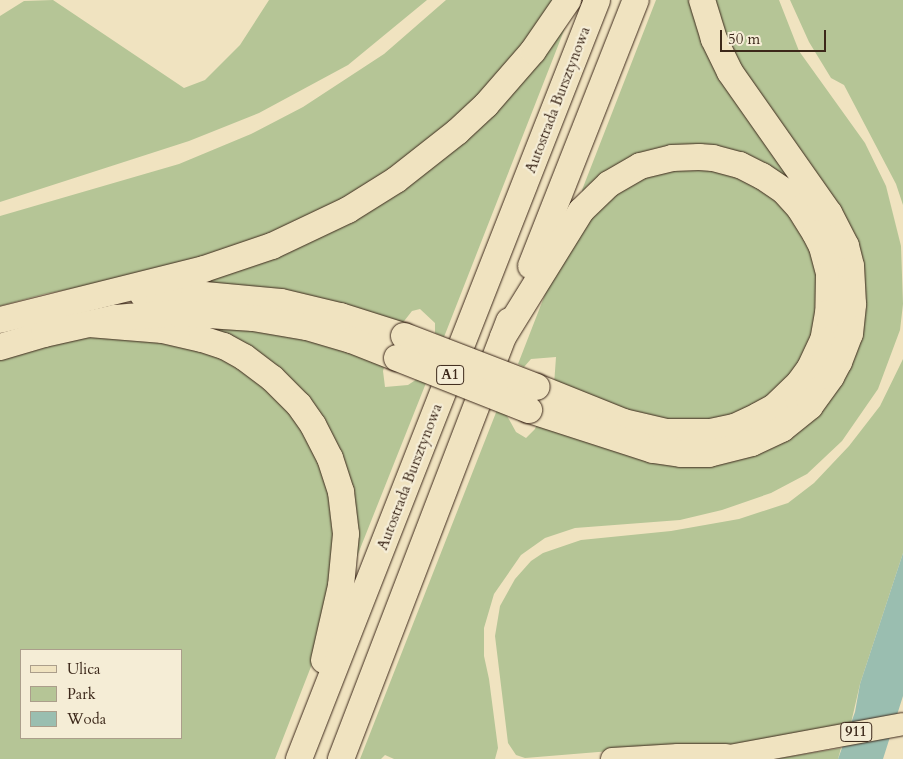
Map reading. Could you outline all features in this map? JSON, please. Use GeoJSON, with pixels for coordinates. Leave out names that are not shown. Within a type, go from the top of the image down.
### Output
{"type":"FeatureCollection","features":[{"type":"Feature","properties":{"kind":"highway"},"geometry":{"type":"LineString","coordinates":[[0,347],[88,311],[272,246],[348,210],[403,175],[472,119],[533,51],[568,0]]}},
{"type":"Feature","properties":{"kind":"highway","name":"Autostrada Bursztynowa"},"geometry":{"type":"LineString","coordinates":[[301,755],[598,0]]}},
{"type":"Feature","properties":{"kind":"highway","name":"A1"},"geometry":{"type":"LineString","coordinates":[[341,759],[503,337],[636,0]]}},
{"type":"Feature","properties":{"kind":"highway"},"geometry":{"type":"LineString","coordinates":[[0,320],[88,311],[253,318],[401,347],[533,398],[653,450],[681,454],[709,454],[746,446],[782,429],[810,406],[831,377],[850,334],[853,304],[852,266],[846,246],[829,213],[730,72],[714,39],[702,0]]}},
{"type":"Feature","properties":{"kind":"highway"},"geometry":{"type":"LineString","coordinates":[[503,337],[580,211],[609,184],[640,166],[672,158],[699,157],[713,158],[740,165],[762,176],[784,191],[800,209],[822,247],[829,274],[829,307],[823,340],[810,368],[800,382],[774,407],[758,416],[734,427],[711,432],[666,432],[533,398]]}},
{"type":"Feature","properties":{"kind":"highway"},"geometry":{"type":"LineString","coordinates":[[88,311],[145,327],[183,333],[224,346],[244,357],[272,378],[299,405],[313,425],[324,446],[341,492],[346,534],[345,554],[341,586],[301,755]]}},
{"type":"Feature","properties":{"kind":"main road","name":"911"},"geometry":{"type":"LineString","coordinates":[[612,759],[678,755],[719,757],[903,724]]}},
{"type":"Feature","properties":{"kind":"green space"},"geometry":{"type":"Polygon","coordinates":[[[53,0],[184,88],[205,80],[240,45],[269,0],[427,0],[348,65],[259,113],[189,141],[0,202],[0,16],[24,1],[53,0]]]}},
{"type":"Feature","properties":{"kind":"green space"},"geometry":{"type":"Polygon","coordinates":[[[446,0],[559,0],[515,60],[410,160],[276,237],[110,281],[45,294],[0,306],[0,216],[179,164],[251,134],[303,107],[384,54],[446,0]]]}},
{"type":"Feature","properties":{"kind":"green space"},"geometry":{"type":"Polygon","coordinates":[[[656,0],[694,0],[807,196],[748,157],[597,179],[587,186],[583,193],[582,190],[656,0]]]}},
{"type":"Feature","properties":{"kind":"green space"},"geometry":{"type":"Polygon","coordinates":[[[711,0],[779,0],[799,51],[865,143],[886,186],[901,246],[903,304],[900,330],[878,389],[842,441],[807,474],[771,493],[722,510],[680,520],[575,528],[545,538],[521,555],[494,594],[484,628],[484,656],[498,748],[495,759],[394,759],[385,755],[381,759],[360,759],[497,410],[506,414],[516,432],[526,438],[535,429],[538,421],[690,463],[859,317],[748,86],[711,0]]]}},
{"type":"Feature","properties":{"kind":"green space"},"geometry":{"type":"Polygon","coordinates":[[[790,0],[903,0],[903,205],[896,184],[844,85],[831,78],[809,42],[790,0]]]}},
{"type":"Feature","properties":{"kind":"green space"},"geometry":{"type":"Polygon","coordinates":[[[574,5],[444,337],[435,333],[435,323],[420,309],[412,311],[401,325],[179,283],[359,211],[574,5]]]}},
{"type":"Feature","properties":{"kind":"green space"},"geometry":{"type":"Polygon","coordinates":[[[721,167],[779,198],[819,264],[812,346],[786,385],[721,423],[660,424],[554,385],[556,357],[531,359],[524,367],[518,364],[558,261],[595,207],[659,168],[721,167]]]}},
{"type":"Feature","properties":{"kind":"green space"},"geometry":{"type":"Polygon","coordinates":[[[208,321],[252,325],[386,360],[383,371],[385,387],[408,385],[417,379],[426,383],[356,559],[335,450],[209,330],[208,321]]]}},
{"type":"Feature","properties":{"kind":"green space"},"geometry":{"type":"Polygon","coordinates":[[[123,332],[217,352],[281,396],[328,476],[337,550],[312,664],[275,759],[0,759],[0,359],[39,344],[123,332]]]}},
{"type":"Feature","properties":{"kind":"green space"},"geometry":{"type":"Polygon","coordinates":[[[903,359],[903,553],[860,684],[851,723],[742,744],[635,749],[525,758],[516,755],[508,743],[495,636],[500,606],[515,579],[531,561],[543,553],[581,540],[671,531],[739,519],[788,503],[814,483],[849,446],[880,406],[903,359]]]}},
{"type":"Feature","properties":{"kind":"green space"},"geometry":{"type":"Polygon","coordinates":[[[841,748],[838,759],[775,759],[841,748]]]}},
{"type":"Feature","properties":{"kind":"water"},"geometry":{"type":"Polygon","coordinates":[[[903,553],[903,696],[883,759],[838,759],[855,712],[860,684],[903,553]]]}}]}
